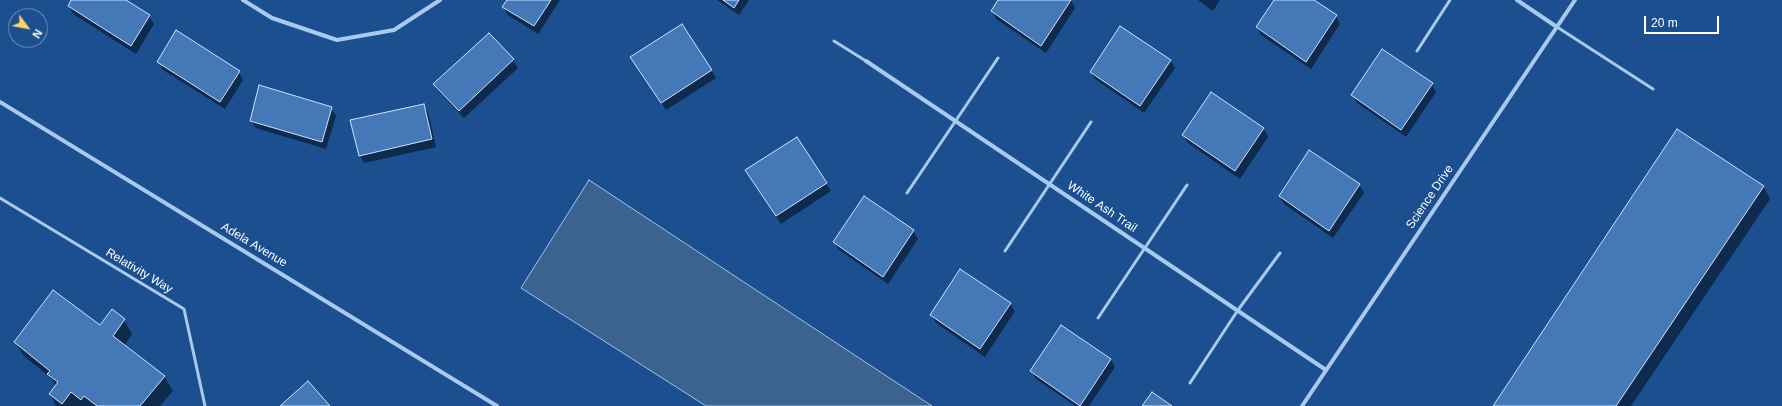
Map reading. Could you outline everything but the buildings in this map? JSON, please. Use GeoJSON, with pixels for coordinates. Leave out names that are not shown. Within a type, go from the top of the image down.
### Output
{"type":"FeatureCollection","features":[{"type":"Feature","properties":{"kind":"street"},"geometry":{"type":"LineString","coordinates":[[243,0],[272,18],[337,40],[394,30],[440,0]]}},
{"type":"Feature","properties":{"kind":"street"},"geometry":{"type":"LineString","coordinates":[[1517,0],[1557,27]]}},
{"type":"Feature","properties":{"kind":"street","name":"Science Drive"},"geometry":{"type":"LineString","coordinates":[[1302,406],[1575,0]]}},
{"type":"Feature","properties":{"kind":"street","name":"White Ash Trail"},"geometry":{"type":"LineString","coordinates":[[866,61],[1326,370]]}},
{"type":"Feature","properties":{"kind":"street","name":"Adela Avenue"},"geometry":{"type":"LineString","coordinates":[[0,102],[497,406]]}},
{"type":"Feature","properties":{"kind":"lane"},"geometry":{"type":"LineString","coordinates":[[1418,51],[1450,0]]}},
{"type":"Feature","properties":{"kind":"lane"},"geometry":{"type":"LineString","coordinates":[[1557,27],[1653,89]]}},
{"type":"Feature","properties":{"kind":"lane"},"geometry":{"type":"LineString","coordinates":[[834,41],[866,61]]}},
{"type":"Feature","properties":{"kind":"lane"},"geometry":{"type":"LineString","coordinates":[[907,193],[998,58]]}},
{"type":"Feature","properties":{"kind":"lane"},"geometry":{"type":"LineString","coordinates":[[1005,251],[1091,122]]}},
{"type":"Feature","properties":{"kind":"lane"},"geometry":{"type":"LineString","coordinates":[[1098,318],[1188,185]]}},
{"type":"Feature","properties":{"kind":"lane","name":"Relativity Way"},"geometry":{"type":"LineString","coordinates":[[0,198],[184,309],[205,406]]}},
{"type":"Feature","properties":{"kind":"lane"},"geometry":{"type":"LineString","coordinates":[[1190,383],[1238,310],[1280,253]]}},
{"type":"Feature","properties":{"kind":"water"},"geometry":{"type":"Polygon","coordinates":[[[589,180],[932,406],[706,406],[521,288],[589,180]]]}}]}
